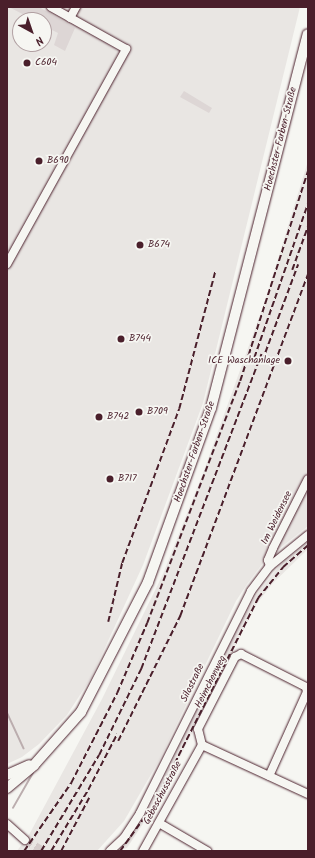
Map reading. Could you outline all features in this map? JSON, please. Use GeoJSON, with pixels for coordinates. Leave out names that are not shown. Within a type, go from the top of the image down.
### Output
{"type":"FeatureCollection","features":[{"type":"Feature","properties":{"kind":"main road","name":"Hoechster-Farben-Straße"},"geometry":{"type":"LineString","coordinates":[[8,782],[40,757],[72,725],[81,712],[124,632],[148,582],[198,447],[215,393],[308,34]]}},
{"type":"Feature","properties":{"kind":"main road"},"geometry":{"type":"LineString","coordinates":[[301,59],[308,51]]}},
{"type":"Feature","properties":{"kind":"main road"},"geometry":{"type":"LineString","coordinates":[[8,782],[40,757]]}},
{"type":"Feature","properties":{"kind":"street"},"geometry":{"type":"LineString","coordinates":[[7,264],[126,49],[51,7]]}},
{"type":"Feature","properties":{"kind":"street"},"geometry":{"type":"LineString","coordinates":[[70,18],[76,7]]}},
{"type":"Feature","properties":{"kind":"street","name":"Im Weidensee"},"geometry":{"type":"LineString","coordinates":[[270,566],[268,560],[273,548],[308,479]]}},
{"type":"Feature","properties":{"kind":"street","name":"Silostraße"},"geometry":{"type":"LineString","coordinates":[[110,851],[124,838],[140,813],[242,605],[270,566],[308,535]]}},
{"type":"Feature","properties":{"kind":"street","name":"Heimchenweg"},"geometry":{"type":"LineString","coordinates":[[202,745],[198,729],[235,657],[242,654],[306,687],[307,692],[269,776]]}},
{"type":"Feature","properties":{"kind":"street"},"geometry":{"type":"LineString","coordinates":[[202,745],[308,794]]}},
{"type":"Feature","properties":{"kind":"street","name":"Gebeschusstraße"},"geometry":{"type":"LineString","coordinates":[[143,851],[202,745]]}},
{"type":"Feature","properties":{"kind":"street","name":"Hoechster-Farben-Straße"},"geometry":{"type":"LineString","coordinates":[[7,794],[8,782]]}},
{"type":"Feature","properties":{"kind":"street"},"geometry":{"type":"LineString","coordinates":[[159,823],[207,851]]}},
{"type":"Feature","properties":{"kind":"street"},"geometry":{"type":"LineString","coordinates":[[7,824],[10,831],[25,840]]}},
{"type":"Feature","properties":{"kind":"shaded area"},"geometry":{"type":"Polygon","coordinates":[[[7,7],[300,7],[203,403],[143,565],[91,678],[67,715],[39,744],[22,757],[7,764],[7,7]]]}},
{"type":"Feature","properties":{"kind":"shaded area"},"geometry":{"type":"Polygon","coordinates":[[[9,7],[39,7],[48,12],[19,12],[9,7]]]}},
{"type":"Feature","properties":{"kind":"shaded area"},"geometry":{"type":"Polygon","coordinates":[[[52,15],[75,28],[65,51],[54,45],[58,33],[52,30],[52,15]]]}},
{"type":"Feature","properties":{"kind":"shaded area"},"geometry":{"type":"Polygon","coordinates":[[[184,91],[212,108],[209,113],[180,97],[184,91]]]}},
{"type":"Feature","properties":{"kind":"shaded area"},"geometry":{"type":"Polygon","coordinates":[[[308,161],[308,526],[266,559],[236,601],[160,759],[124,821],[97,851],[17,851],[30,833],[102,699],[163,574],[203,473],[265,301],[308,161]]]}},
{"type":"Feature","properties":{"kind":"shaded area"},"geometry":{"type":"Polygon","coordinates":[[[308,542],[308,549],[272,584],[256,605],[158,801],[127,848],[117,851],[132,835],[152,802],[234,634],[257,594],[281,564],[308,542]]]}},
{"type":"Feature","properties":{"kind":"waterway"},"geometry":{"type":"LineString","coordinates":[[7,712],[24,748]]}},
{"type":"Feature","properties":{"kind":"waterway"},"geometry":{"type":"LineString","coordinates":[[13,808],[33,773]]}},
{"type":"Feature","properties":{"kind":"tunnel"},"geometry":{"type":"LineString","coordinates":[[25,840],[43,851]]}},
{"type":"Feature","properties":{"kind":"railway"},"geometry":{"type":"LineString","coordinates":[[24,851],[71,783],[117,693],[147,623],[240,381],[308,171]]}},
{"type":"Feature","properties":{"kind":"railway"},"geometry":{"type":"LineString","coordinates":[[254,358],[308,203]]}},
{"type":"Feature","properties":{"kind":"railway"},"geometry":{"type":"LineString","coordinates":[[292,270],[308,226]]}},
{"type":"Feature","properties":{"kind":"railway"},"geometry":{"type":"LineString","coordinates":[[262,361],[298,264]]}},
{"type":"Feature","properties":{"kind":"railway"},"geometry":{"type":"LineString","coordinates":[[108,622],[122,563],[179,409],[215,272]]}},
{"type":"Feature","properties":{"kind":"railway"},"geometry":{"type":"LineString","coordinates":[[118,741],[180,616],[308,273]]}},
{"type":"Feature","properties":{"kind":"railway"},"geometry":{"type":"LineString","coordinates":[[41,851],[99,755],[141,669],[261,354]]}},
{"type":"Feature","properties":{"kind":"railway"},"geometry":{"type":"LineString","coordinates":[[120,851],[154,804],[258,598],[283,567],[308,545]]}},
{"type":"Feature","properties":{"kind":"railway"},"geometry":{"type":"LineString","coordinates":[[51,851],[88,790],[117,734]]}},
{"type":"Feature","properties":{"kind":"railway"},"geometry":{"type":"LineString","coordinates":[[61,851],[89,798]]}},
{"type":"Feature","properties":{"kind":"place","name":"C604"},"geometry":{"type":"Point","coordinates":[27,63]}},
{"type":"Feature","properties":{"kind":"place","name":"B690"},"geometry":{"type":"Point","coordinates":[39,161]}},
{"type":"Feature","properties":{"kind":"place","name":"B674"},"geometry":{"type":"Point","coordinates":[140,245]}},
{"type":"Feature","properties":{"kind":"place","name":"B744"},"geometry":{"type":"Point","coordinates":[121,339]}},
{"type":"Feature","properties":{"kind":"place","name":"ICE Waschanlage"},"geometry":{"type":"Point","coordinates":[288,361]}},
{"type":"Feature","properties":{"kind":"place","name":"B709"},"geometry":{"type":"Point","coordinates":[139,412]}},
{"type":"Feature","properties":{"kind":"place","name":"B742"},"geometry":{"type":"Point","coordinates":[99,417]}},
{"type":"Feature","properties":{"kind":"place","name":"B717"},"geometry":{"type":"Point","coordinates":[110,479]}}]}
